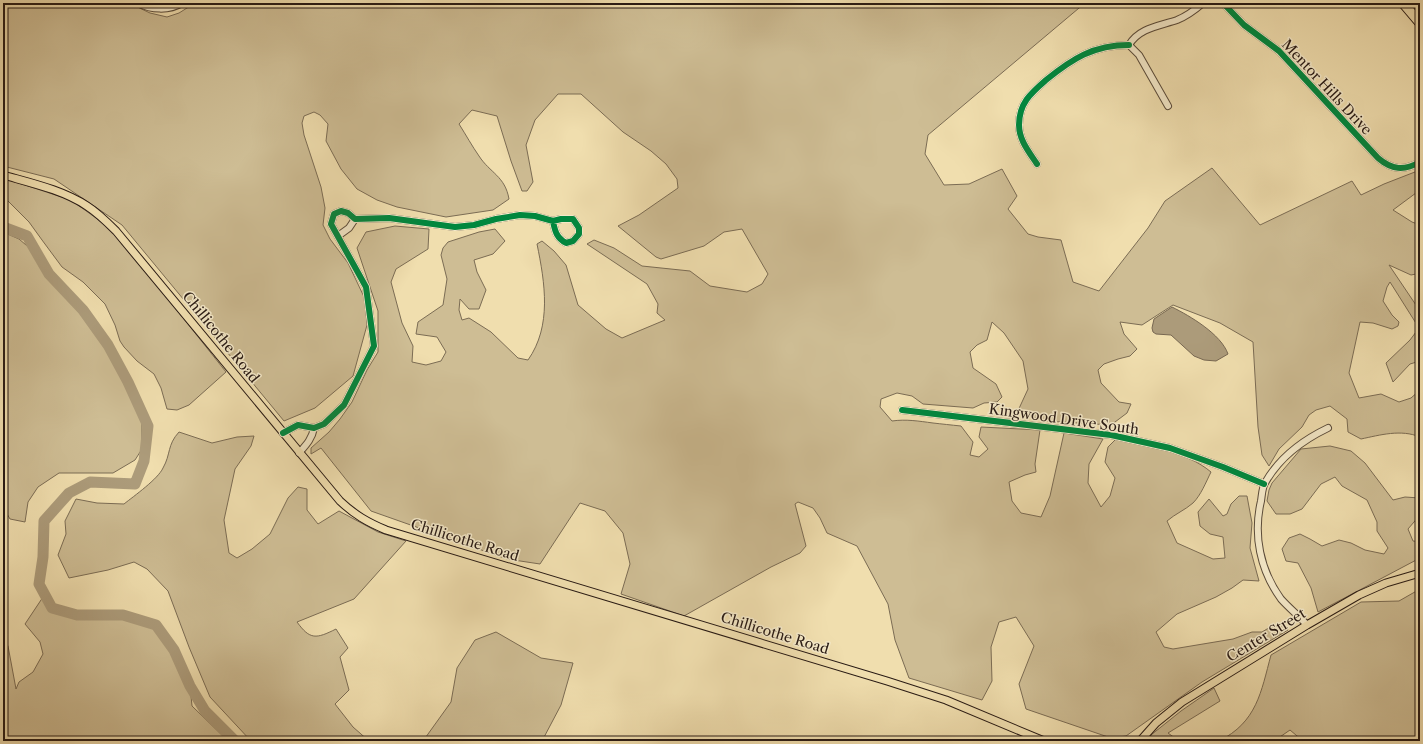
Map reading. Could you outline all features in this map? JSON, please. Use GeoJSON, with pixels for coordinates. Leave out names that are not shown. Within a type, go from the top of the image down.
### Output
{"type":"FeatureCollection","features":[{"type":"Feature","properties":{"kind":"highway"},"geometry":{"type":"LineString","coordinates":[[1403,3],[1420,23]]}},
{"type":"Feature","properties":{"kind":"main road","name":"Chillicothe Road"},"geometry":{"type":"LineString","coordinates":[[3,175],[49,189],[78,201],[100,216],[116,231],[340,501],[353,513],[366,521],[946,700],[1044,741]]}},
{"type":"Feature","properties":{"kind":"main road","name":"Center Street"},"geometry":{"type":"LineString","coordinates":[[1140,741],[1156,723],[1182,702],[1307,625],[1359,595],[1379,586],[1420,573]]}},
{"type":"Feature","properties":{"kind":"street"},"geometry":{"type":"LineString","coordinates":[[138,3],[144,6],[160,9],[177,6],[182,3]]}},
{"type":"Feature","properties":{"kind":"street"},"geometry":{"type":"LineString","coordinates":[[1129,45],[1133,39],[1142,32],[1188,14],[1203,3]]}},
{"type":"Feature","properties":{"kind":"street","name":"Mentor Hills Drive"},"geometry":{"type":"LineString","coordinates":[[1223,3],[1244,25],[1279,51],[1378,158],[1390,165],[1404,168],[1420,162]]}},
{"type":"Feature","properties":{"kind":"street"},"geometry":{"type":"LineString","coordinates":[[1037,164],[1023,142],[1020,132],[1020,114],[1028,96],[1065,65],[1076,58],[1100,48],[1129,45],[1139,55],[1168,106]]}},
{"type":"Feature","properties":{"kind":"street"},"geometry":{"type":"LineString","coordinates":[[283,433],[298,425],[314,428],[324,424],[344,405],[374,346],[366,287],[331,224],[334,214],[341,211],[348,213],[355,219],[389,218],[455,227],[474,225],[520,215],[535,216],[553,221],[573,219],[579,228],[579,234],[573,241],[566,243],[559,239],[555,232],[553,221]]}},
{"type":"Feature","properties":{"kind":"street"},"geometry":{"type":"LineString","coordinates":[[338,236],[349,228],[355,219]]}},
{"type":"Feature","properties":{"kind":"street","name":"Kingwood Drive South"},"geometry":{"type":"LineString","coordinates":[[902,410],[1112,434],[1170,448],[1223,467],[1264,484]]}},
{"type":"Feature","properties":{"kind":"street"},"geometry":{"type":"LineString","coordinates":[[299,453],[310,441],[314,428]]}},
{"type":"Feature","properties":{"kind":"street"},"geometry":{"type":"LineString","coordinates":[[1307,625],[1282,599],[1265,570],[1257,539],[1258,514],[1264,484],[1273,471],[1290,452],[1316,434],[1328,428]]}},
{"type":"Feature","properties":{"kind":"shaded area"},"geometry":{"type":"Polygon","coordinates":[[[3,3],[129,3],[150,13],[167,17],[179,13],[195,3],[1085,3],[928,135],[925,154],[944,185],[969,184],[1002,169],[1017,196],[1008,209],[1028,234],[1061,240],[1073,282],[1099,291],[1148,228],[1165,201],[1212,168],[1260,225],[1352,181],[1361,195],[1420,170],[1420,190],[1393,210],[1412,222],[1420,225],[1420,268],[1416,274],[1411,275],[1389,265],[1420,311],[1420,361],[1410,364],[1393,382],[1386,363],[1410,340],[1419,328],[1390,282],[1383,301],[1392,315],[1399,322],[1398,326],[1392,329],[1373,323],[1360,322],[1349,373],[1359,398],[1381,394],[1399,402],[1411,398],[1420,390],[1420,437],[1405,433],[1398,433],[1383,434],[1361,439],[1348,432],[1347,419],[1330,406],[1316,410],[1309,415],[1302,427],[1279,449],[1269,466],[1262,455],[1258,427],[1253,342],[1220,323],[1173,305],[1142,325],[1120,322],[1124,334],[1137,349],[1130,356],[1104,364],[1098,370],[1101,383],[1119,402],[1131,404],[1127,413],[1111,425],[1046,421],[1021,413],[1016,415],[1028,389],[1023,361],[1004,333],[992,322],[987,340],[977,345],[970,352],[973,368],[996,384],[1002,397],[997,402],[984,403],[973,408],[923,404],[912,396],[897,393],[881,399],[880,407],[892,421],[912,420],[961,426],[973,442],[970,455],[979,457],[988,449],[979,437],[981,427],[1040,430],[1035,464],[1036,472],[1009,482],[1012,501],[1021,513],[1041,517],[1050,496],[1064,433],[1103,439],[1089,464],[1088,483],[1101,507],[1110,496],[1115,478],[1105,462],[1108,447],[1116,439],[1178,454],[1201,465],[1211,472],[1196,500],[1187,508],[1167,521],[1177,543],[1213,559],[1225,558],[1223,537],[1210,534],[1200,526],[1198,512],[1209,499],[1223,516],[1227,514],[1231,504],[1239,496],[1247,496],[1252,523],[1250,548],[1259,581],[1243,580],[1216,597],[1177,614],[1156,632],[1164,647],[1173,649],[1233,639],[1252,632],[1262,632],[1272,626],[1286,626],[1288,630],[1202,682],[1126,736],[1111,738],[1026,709],[1019,684],[1034,646],[1016,617],[999,622],[991,647],[992,681],[982,700],[909,678],[895,640],[888,604],[857,546],[827,533],[820,518],[813,508],[798,502],[795,504],[806,546],[800,553],[771,567],[684,616],[621,594],[630,564],[623,533],[605,511],[580,503],[540,564],[507,559],[371,511],[321,448],[311,454],[311,448],[329,432],[352,402],[367,370],[378,352],[378,311],[357,248],[366,232],[395,226],[429,229],[428,249],[396,269],[391,282],[402,323],[413,346],[412,362],[426,365],[441,361],[446,352],[437,337],[416,334],[418,322],[443,305],[447,279],[441,255],[443,248],[448,242],[479,232],[495,229],[505,241],[493,254],[474,260],[477,272],[486,290],[479,309],[469,309],[460,299],[459,310],[462,320],[469,318],[491,332],[518,358],[528,360],[536,347],[544,319],[544,289],[537,244],[542,241],[554,251],[566,265],[578,305],[606,329],[622,338],[665,320],[657,313],[658,304],[647,284],[587,244],[594,240],[614,248],[642,266],[690,271],[710,286],[747,292],[762,284],[768,274],[742,229],[724,232],[704,246],[661,259],[656,257],[618,226],[639,215],[678,188],[677,179],[666,164],[651,151],[623,132],[581,94],[558,94],[535,120],[526,145],[533,182],[527,191],[522,191],[497,116],[472,110],[459,124],[483,162],[501,180],[507,191],[509,199],[493,210],[446,217],[397,207],[377,200],[357,189],[341,169],[326,141],[328,124],[320,115],[314,112],[304,116],[302,123],[304,135],[321,187],[325,208],[323,225],[330,239],[348,263],[365,299],[367,325],[353,376],[315,408],[284,421],[122,225],[54,179],[3,166],[3,3]]]}},
{"type":"Feature","properties":{"kind":"shaded area"},"geometry":{"type":"Polygon","coordinates":[[[3,178],[71,200],[107,226],[130,251],[226,372],[189,405],[177,410],[167,409],[161,388],[154,374],[137,361],[124,347],[120,341],[115,325],[105,304],[83,282],[62,267],[29,222],[7,200],[3,200],[3,178]]]}},
{"type":"Feature","properties":{"kind":"shaded area"},"geometry":{"type":"Polygon","coordinates":[[[3,232],[19,239],[33,251],[66,297],[93,327],[131,395],[142,421],[142,449],[135,460],[113,473],[59,473],[38,487],[28,502],[25,522],[10,519],[3,507],[3,232]]]}},
{"type":"Feature","properties":{"kind":"shaded area"},"geometry":{"type":"Polygon","coordinates":[[[1172,307],[1204,326],[1219,339],[1228,354],[1216,361],[1204,360],[1194,356],[1171,335],[1156,334],[1153,332],[1152,328],[1154,319],[1172,307]]]}},
{"type":"Feature","properties":{"kind":"shaded area"},"geometry":{"type":"Polygon","coordinates":[[[179,432],[212,443],[237,437],[254,436],[251,446],[235,469],[224,520],[229,553],[237,558],[252,549],[270,534],[288,498],[298,487],[307,489],[307,510],[318,524],[339,511],[378,532],[406,541],[354,599],[297,622],[306,632],[314,636],[323,635],[336,629],[348,648],[340,657],[349,690],[335,704],[353,727],[369,741],[251,741],[210,697],[168,591],[147,569],[134,562],[108,570],[69,578],[58,555],[66,534],[65,521],[76,499],[97,503],[124,504],[145,487],[160,472],[165,463],[171,445],[179,432]]]}},
{"type":"Feature","properties":{"kind":"shaded area"},"geometry":{"type":"Polygon","coordinates":[[[1330,446],[1351,451],[1365,463],[1393,500],[1405,497],[1420,498],[1420,515],[1408,529],[1413,541],[1420,542],[1420,558],[1318,612],[1311,588],[1298,563],[1286,561],[1282,549],[1289,538],[1300,534],[1322,546],[1339,540],[1351,543],[1365,550],[1384,554],[1388,548],[1377,531],[1377,522],[1367,500],[1342,486],[1335,477],[1321,484],[1302,509],[1290,514],[1276,514],[1267,501],[1272,483],[1301,449],[1330,446]]]}},
{"type":"Feature","properties":{"kind":"shaded area"},"geometry":{"type":"Polygon","coordinates":[[[1420,589],[1420,741],[1303,741],[1290,730],[1274,741],[1219,741],[1242,725],[1250,715],[1256,705],[1271,655],[1361,602],[1399,601],[1420,589]]]}},
{"type":"Feature","properties":{"kind":"shaded area"},"geometry":{"type":"Polygon","coordinates":[[[47,591],[52,608],[77,615],[123,615],[156,625],[174,650],[190,686],[192,706],[228,741],[3,741],[3,639],[8,646],[16,689],[19,682],[33,672],[43,654],[40,642],[25,624],[47,591]]]}},
{"type":"Feature","properties":{"kind":"shaded area"},"geometry":{"type":"Polygon","coordinates":[[[496,632],[541,658],[573,663],[561,705],[542,741],[423,741],[451,702],[457,668],[475,640],[496,632]]]}},
{"type":"Feature","properties":{"kind":"shaded area"},"geometry":{"type":"Polygon","coordinates":[[[1214,688],[1220,701],[1168,733],[1179,741],[1149,741],[1151,735],[1181,711],[1214,688]]]}},
{"type":"Feature","properties":{"kind":"waterway"},"geometry":{"type":"LineString","coordinates":[[3,227],[27,236],[49,274],[83,310],[108,345],[128,382],[148,426],[144,461],[135,484],[90,482],[69,493],[44,521],[43,557],[39,584],[52,608],[77,615],[123,615],[156,625],[174,650],[190,686],[205,711],[235,741]]}},
{"type":"Feature","properties":{"kind":"cycle path"},"geometry":{"type":"LineString","coordinates":[[1223,3],[1244,25],[1279,51],[1378,158],[1388,165],[1398,168],[1409,167],[1420,162]]}},
{"type":"Feature","properties":{"kind":"cycle path"},"geometry":{"type":"LineString","coordinates":[[1037,164],[1025,146],[1019,130],[1021,111],[1027,99],[1035,89],[1074,60],[1104,48],[1129,45]]}},
{"type":"Feature","properties":{"kind":"cycle path"},"geometry":{"type":"LineString","coordinates":[[283,433],[298,425],[314,428],[324,424],[344,405],[374,346],[366,287],[331,224],[334,214],[341,211],[348,213],[355,219],[389,218],[455,227],[474,225],[520,215],[535,216],[553,221],[573,219],[579,228],[579,234],[573,241],[566,243],[560,239],[557,234],[553,221]]}},
{"type":"Feature","properties":{"kind":"cycle path"},"geometry":{"type":"LineString","coordinates":[[902,410],[1111,435],[1170,448],[1223,467],[1264,484]]}}]}
